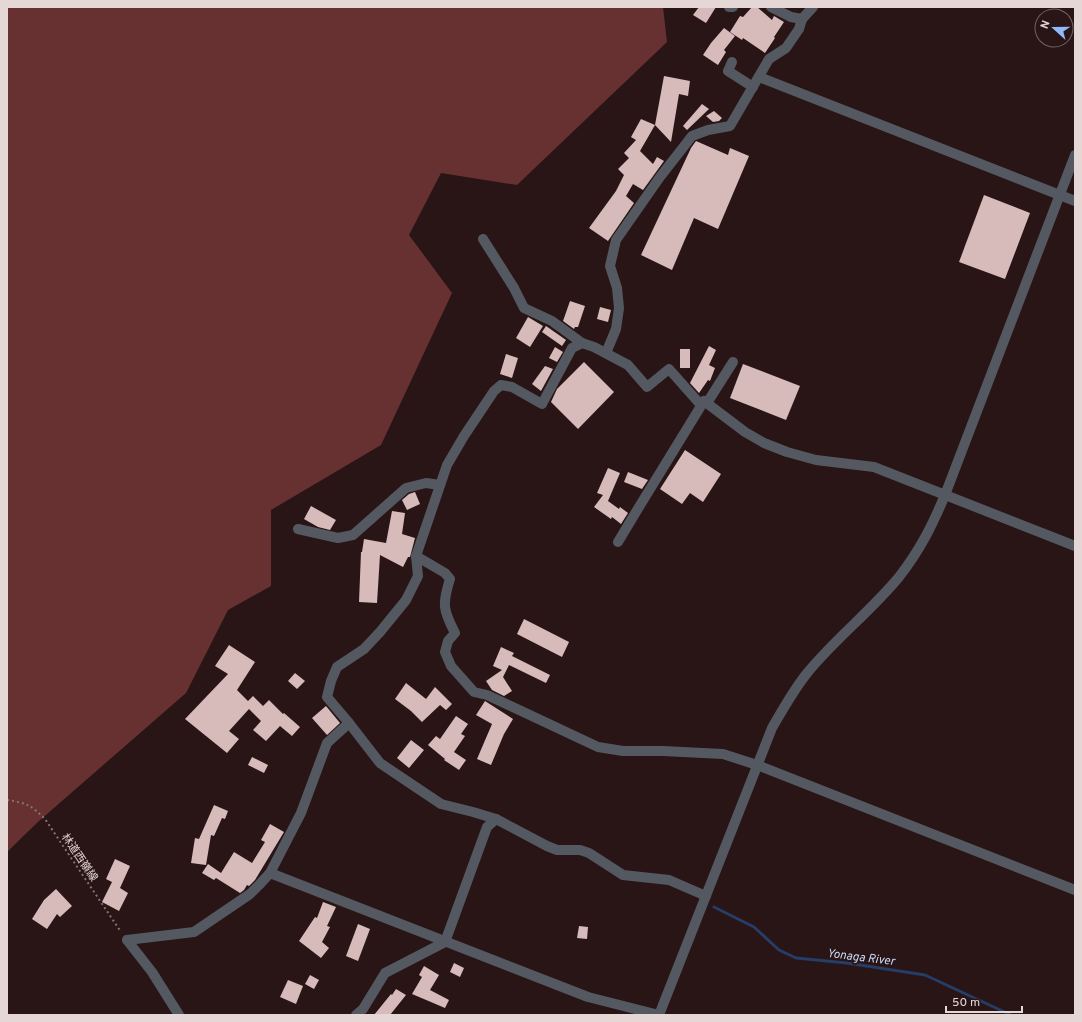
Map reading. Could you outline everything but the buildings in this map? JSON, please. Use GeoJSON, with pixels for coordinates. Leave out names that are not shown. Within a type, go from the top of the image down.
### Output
{"type":"FeatureCollection","features":[{"type":"Feature","properties":{"kind":"street"},"geometry":{"type":"LineString","coordinates":[[771,7],[791,17],[802,19]]}},
{"type":"Feature","properties":{"kind":"street"},"geometry":{"type":"LineString","coordinates":[[606,353],[616,329],[619,308],[617,288],[610,266],[616,240],[664,172],[692,136],[708,130],[730,126],[769,59],[786,48],[799,29],[802,19],[813,7]]}},
{"type":"Feature","properties":{"kind":"street"},"geometry":{"type":"LineString","coordinates":[[732,62],[728,71],[753,87]]}},
{"type":"Feature","properties":{"kind":"street"},"geometry":{"type":"LineString","coordinates":[[759,77],[1075,201]]}},
{"type":"Feature","properties":{"kind":"street"},"geometry":{"type":"LineString","coordinates":[[270,873],[588,997],[659,1015],[772,728],[792,694],[809,671],[830,647],[882,597],[914,556],[931,529],[1075,155]]}},
{"type":"Feature","properties":{"kind":"street"},"geometry":{"type":"LineString","coordinates":[[483,239],[514,288],[524,308],[552,321],[582,343],[606,353],[628,365],[647,387],[668,369],[700,404],[706,402]]}},
{"type":"Feature","properties":{"kind":"street"},"geometry":{"type":"LineString","coordinates":[[582,343],[572,348],[542,404],[512,387],[501,385],[494,391],[450,459],[416,556],[418,576],[406,600],[364,649],[337,667],[331,681],[327,698],[349,723],[380,763],[441,804],[473,812],[496,820],[557,850],[580,850],[589,853],[623,875],[669,880],[706,896]]}},
{"type":"Feature","properties":{"kind":"street"},"geometry":{"type":"LineString","coordinates":[[618,542],[706,402],[733,362]]}},
{"type":"Feature","properties":{"kind":"street"},"geometry":{"type":"LineString","coordinates":[[706,402],[745,432],[764,443],[787,452],[816,460],[874,467],[1075,546]]}},
{"type":"Feature","properties":{"kind":"street"},"geometry":{"type":"LineString","coordinates":[[298,529],[338,538],[353,535],[406,488],[426,483],[440,485]]}},
{"type":"Feature","properties":{"kind":"street"},"geometry":{"type":"LineString","coordinates":[[416,556],[445,573],[450,579],[444,596],[446,615],[455,632],[448,641],[445,652],[451,666],[474,692],[487,695],[598,747],[623,751],[723,754],[757,765],[1075,890]]}},
{"type":"Feature","properties":{"kind":"street"},"geometry":{"type":"LineString","coordinates":[[127,940],[194,932],[250,894],[270,873],[301,813],[326,743],[349,723]]}},
{"type":"Feature","properties":{"kind":"street"},"geometry":{"type":"LineString","coordinates":[[356,1015],[363,1009],[385,973],[445,942],[487,828],[496,820]]}},
{"type":"Feature","properties":{"kind":"street"},"geometry":{"type":"LineString","coordinates":[[127,940],[152,972],[179,1015]]}},
{"type":"Feature","properties":{"kind":"path","name":"林道西嶺線"},"geometry":{"type":"LineString","coordinates":[[7,800],[22,802],[32,806],[45,819],[127,940]]}},
{"type":"Feature","properties":{"kind":"shaded area"},"geometry":{"type":"Polygon","coordinates":[[[7,7],[663,7],[667,42],[517,185],[441,173],[409,235],[452,293],[381,445],[271,510],[271,586],[228,610],[186,693],[39,821],[7,852],[7,7]]]}},
{"type":"Feature","properties":{"kind":"waterway","name":"Yonaga River"},"geometry":{"type":"LineString","coordinates":[[714,907],[754,927],[779,950],[796,958],[847,963],[925,975],[1011,1015]]}}]}
